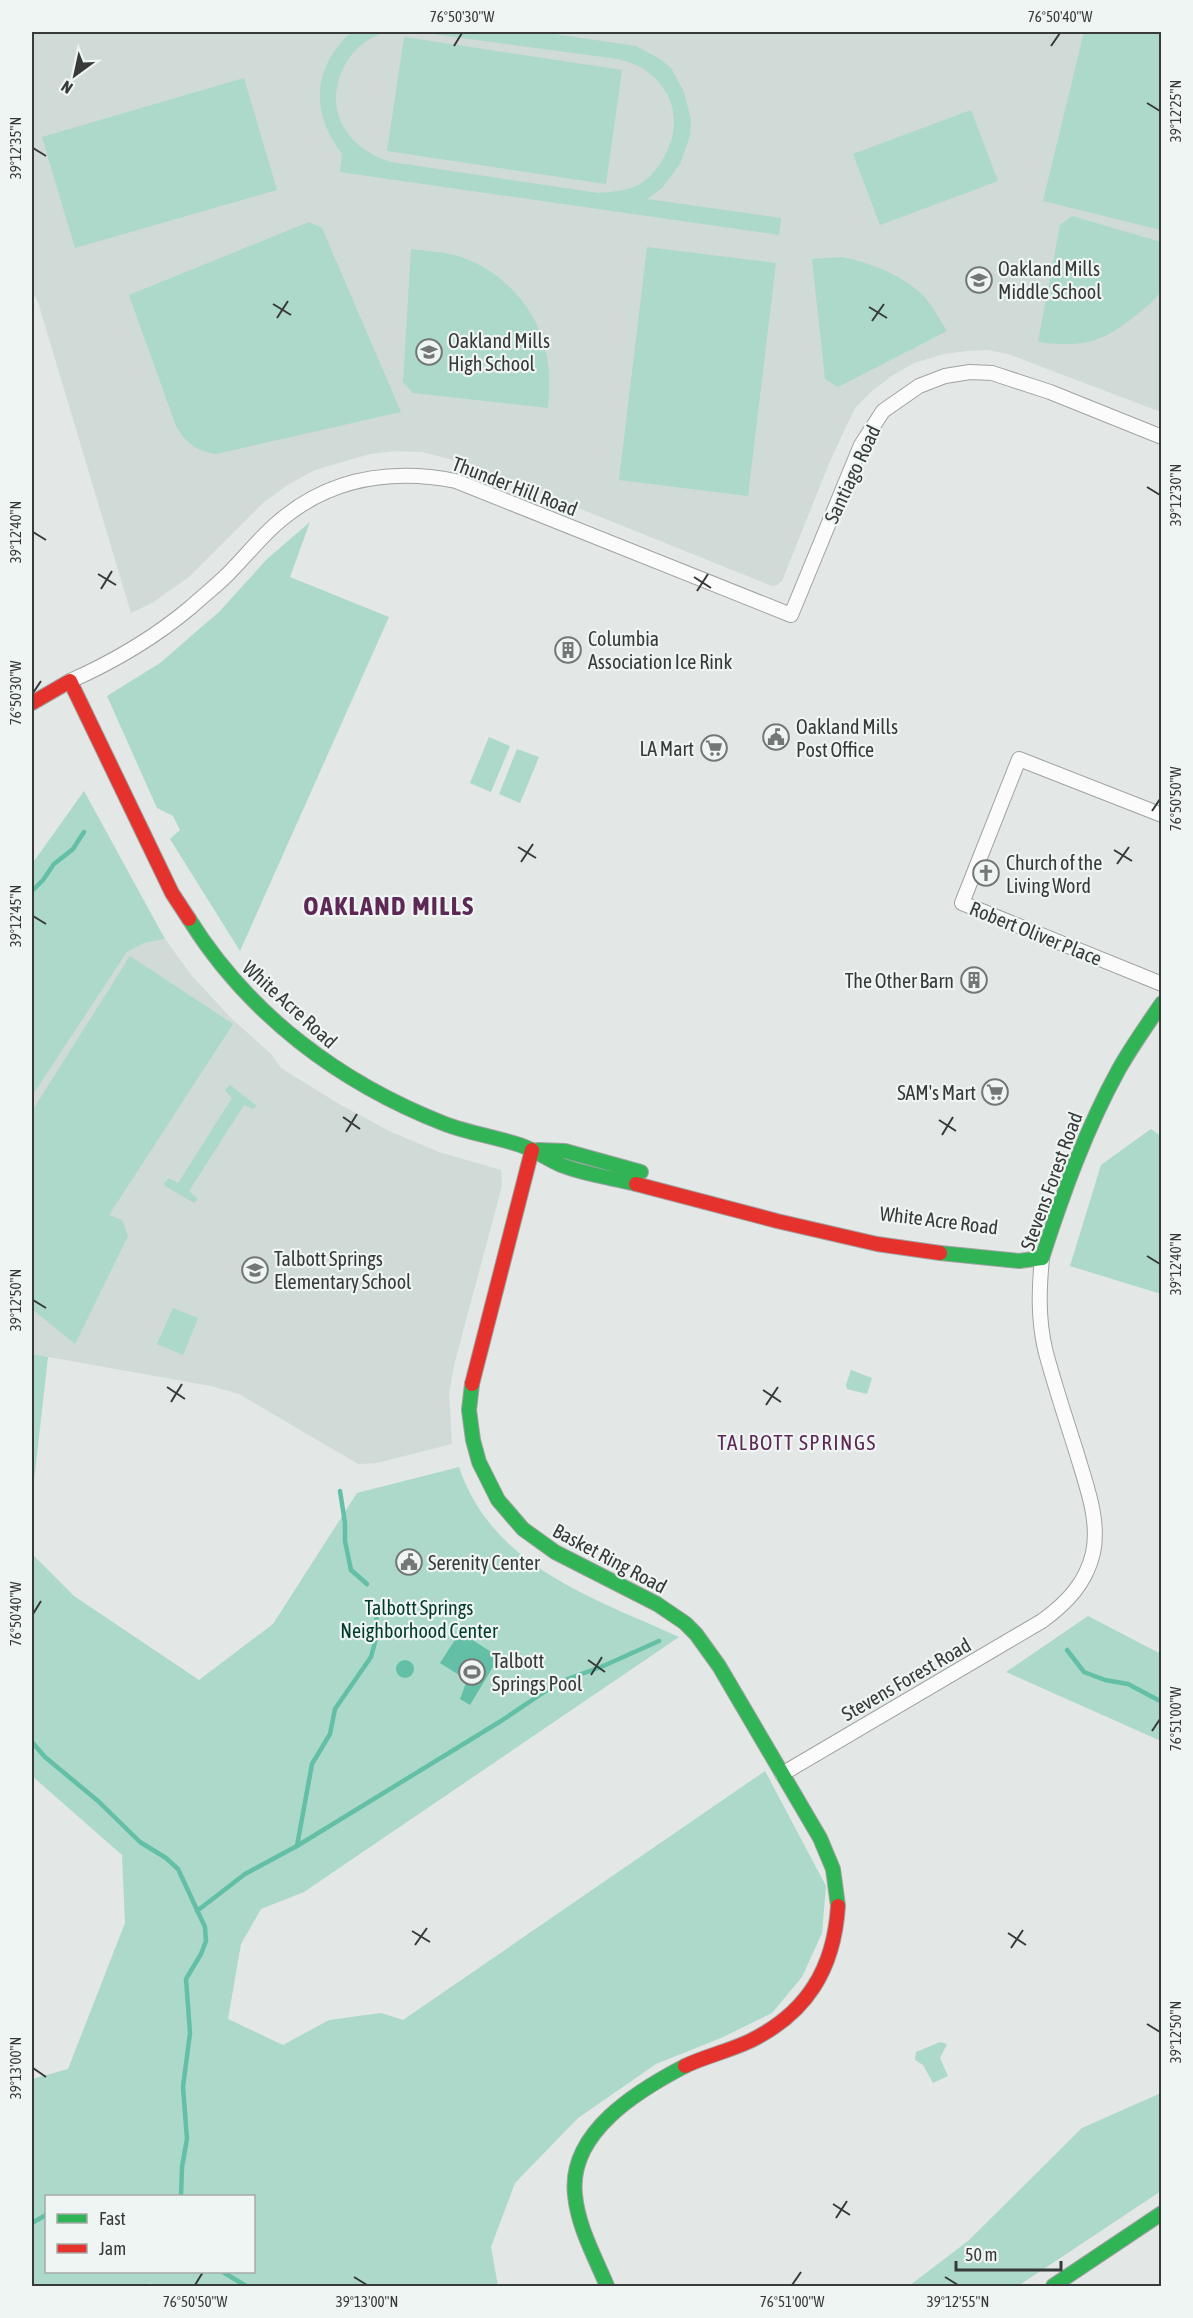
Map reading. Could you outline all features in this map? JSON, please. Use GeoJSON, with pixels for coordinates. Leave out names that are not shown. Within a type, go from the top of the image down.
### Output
{"type":"FeatureCollection","features":[{"type":"Feature","properties":{"kind":"main road","name":"Thunder Hill Road"},"geometry":{"type":"LineString","coordinates":[[32,703],[70,681]]}},
{"type":"Feature","properties":{"kind":"main road","name":"White Acre Road"},"geometry":{"type":"LineString","coordinates":[[70,681],[172,893],[222,969],[247,998],[325,1064],[372,1092],[448,1125],[532,1150],[565,1151],[768,1207],[861,1229],[927,1240],[1019,1250],[1042,1258]]}},
{"type":"Feature","properties":{"kind":"main road","name":"Stevens Forest Road"},"geometry":{"type":"LineString","coordinates":[[1042,1258],[1071,1172],[1087,1135],[1119,1069],[1161,1003]]}},
{"type":"Feature","properties":{"kind":"main road","name":"Basket Ring Road"},"geometry":{"type":"LineString","coordinates":[[532,1150],[474,1372],[469,1403],[475,1449],[486,1480],[498,1501],[515,1521],[541,1545],[593,1574],[657,1604],[695,1633],[711,1654],[782,1774]]}},
{"type":"Feature","properties":{"kind":"main road"},"geometry":{"type":"LineString","coordinates":[[608,2286],[576,2206],[574,2182],[580,2153],[591,2136],[611,2116],[663,2078],[688,2065],[748,2042],[780,2025],[810,1995],[828,1967],[837,1926],[836,1881],[831,1861],[782,1774]]}},
{"type":"Feature","properties":{"kind":"main road"},"geometry":{"type":"LineString","coordinates":[[1053,2286],[1161,2213]]}},
{"type":"Feature","properties":{"kind":"street","name":"Santiago Road"},"geometry":{"type":"LineString","coordinates":[[791,615],[861,445],[883,411],[919,386],[945,376],[970,372],[992,373],[1050,392],[1161,437]]}},
{"type":"Feature","properties":{"kind":"street","name":"Thunder Hill Road"},"geometry":{"type":"LineString","coordinates":[[70,681],[93,671],[164,628],[227,575],[276,524],[306,501],[346,483],[400,474],[456,481],[791,615]]}},
{"type":"Feature","properties":{"kind":"street","name":"Robert Oliver Place"},"geometry":{"type":"LineString","coordinates":[[1161,815],[1019,759],[962,903],[1161,984]]}},
{"type":"Feature","properties":{"kind":"street","name":"Stevens Forest Road"},"geometry":{"type":"LineString","coordinates":[[782,1774],[1042,1621],[1059,1609],[1081,1584],[1093,1554],[1094,1524],[1087,1488],[1040,1323],[1042,1258]]}},
{"type":"Feature","properties":{"kind":"shaded area","name":"Oakland Mills High School"},"geometry":{"type":"Polygon","coordinates":[[[32,32],[1161,32],[1161,412],[1008,354],[988,350],[944,354],[914,363],[872,391],[855,408],[830,461],[782,581],[772,586],[469,464],[422,452],[396,451],[370,454],[315,470],[289,484],[264,502],[189,577],[152,603],[131,613],[38,302],[32,292],[32,32]]]}},
{"type":"Feature","properties":{"kind":"shaded area","name":"Talbott Springs Elementary School"},"geometry":{"type":"Polygon","coordinates":[[[165,939],[192,976],[232,1019],[271,1054],[281,1068],[339,1104],[391,1132],[439,1152],[501,1170],[502,1186],[454,1365],[449,1394],[452,1444],[377,1463],[358,1464],[239,1394],[211,1386],[32,1354],[32,1096],[127,952],[144,943],[165,939]]]}},
{"type":"Feature","properties":{"kind":"shaded area","name":"Talbott Springs Pool"},"geometry":{"type":"Polygon","coordinates":[[[460,1632],[499,1657],[470,1705],[460,1699],[467,1680],[440,1663],[460,1632]]]}},
{"type":"Feature","properties":{"kind":"shaded area"},"geometry":{"type":"Polygon","coordinates":[[[405,1660],[411,1663],[414,1669],[411,1675],[405,1678],[399,1675],[396,1669],[399,1663],[405,1660]]]}},
{"type":"Feature","properties":{"kind":"green space"},"geometry":{"type":"Polygon","coordinates":[[[351,32],[388,32],[373,37],[360,46],[350,57],[337,86],[336,101],[339,117],[350,137],[366,150],[391,162],[598,193],[634,187],[642,182],[656,169],[670,145],[674,129],[669,98],[650,74],[618,59],[418,32],[541,32],[636,46],[671,68],[684,92],[691,120],[690,136],[680,164],[662,188],[647,199],[781,218],[779,235],[340,172],[342,154],[324,122],[320,91],[329,61],[338,46],[351,32]]]}},
{"type":"Feature","properties":{"kind":"green space"},"geometry":{"type":"Polygon","coordinates":[[[1084,32],[1161,32],[1161,230],[1043,201],[1084,32]]]}},
{"type":"Feature","properties":{"kind":"green space"},"geometry":{"type":"Polygon","coordinates":[[[404,37],[622,70],[606,184],[387,151],[404,37]]]}},
{"type":"Feature","properties":{"kind":"green space"},"geometry":{"type":"Polygon","coordinates":[[[244,78],[277,190],[75,248],[42,137],[244,78]]]}},
{"type":"Feature","properties":{"kind":"green space"},"geometry":{"type":"Polygon","coordinates":[[[971,110],[998,181],[880,225],[853,154],[971,110]]]}},
{"type":"Feature","properties":{"kind":"green space"},"geometry":{"type":"Polygon","coordinates":[[[1072,216],[1161,242],[1162,288],[1156,298],[1140,312],[1104,336],[1081,343],[1038,342],[1060,225],[1072,216]]]}},
{"type":"Feature","properties":{"kind":"green space"},"geometry":{"type":"Polygon","coordinates":[[[309,222],[322,228],[401,412],[216,454],[203,451],[188,442],[176,426],[129,295],[309,222]]]}},
{"type":"Feature","properties":{"kind":"green space"},"geometry":{"type":"Polygon","coordinates":[[[647,247],[776,263],[748,496],[619,480],[647,247]]]}},
{"type":"Feature","properties":{"kind":"green space"},"geometry":{"type":"Polygon","coordinates":[[[411,249],[449,254],[477,264],[506,283],[518,296],[537,324],[543,340],[549,370],[548,408],[413,393],[403,382],[411,249]]]}},
{"type":"Feature","properties":{"kind":"green space"},"geometry":{"type":"Polygon","coordinates":[[[841,257],[881,269],[909,284],[926,299],[947,331],[838,387],[825,379],[812,259],[841,257]]]}},
{"type":"Feature","properties":{"kind":"green space"},"geometry":{"type":"Polygon","coordinates":[[[310,522],[290,577],[389,617],[240,951],[170,839],[180,830],[173,816],[157,808],[107,696],[160,663],[219,612],[267,559],[310,522]]]}},
{"type":"Feature","properties":{"kind":"green space"},"geometry":{"type":"Polygon","coordinates":[[[489,737],[510,746],[491,792],[470,783],[489,737]]]}},
{"type":"Feature","properties":{"kind":"green space"},"geometry":{"type":"Polygon","coordinates":[[[517,749],[539,757],[520,803],[499,794],[517,749]]]}},
{"type":"Feature","properties":{"kind":"green space"},"geometry":{"type":"Polygon","coordinates":[[[84,791],[165,939],[144,943],[127,952],[32,1096],[32,864],[84,791]]]}},
{"type":"Feature","properties":{"kind":"green space"},"geometry":{"type":"Polygon","coordinates":[[[130,956],[233,1024],[109,1215],[122,1220],[128,1236],[75,1344],[32,1309],[32,1111],[130,956]]]}},
{"type":"Feature","properties":{"kind":"green space"},"geometry":{"type":"Polygon","coordinates":[[[230,1085],[257,1106],[253,1109],[244,1105],[189,1191],[198,1199],[194,1203],[165,1186],[164,1183],[169,1178],[178,1183],[232,1098],[225,1090],[230,1085]]]}},
{"type":"Feature","properties":{"kind":"green space"},"geometry":{"type":"Polygon","coordinates":[[[1151,1129],[1161,1136],[1161,1294],[1070,1266],[1101,1165],[1151,1129]]]}},
{"type":"Feature","properties":{"kind":"green space"},"geometry":{"type":"Polygon","coordinates":[[[173,1308],[198,1318],[183,1355],[157,1344],[173,1308]]]}},
{"type":"Feature","properties":{"kind":"green space"},"geometry":{"type":"Polygon","coordinates":[[[32,1354],[48,1357],[32,1499],[32,1354]]]}},
{"type":"Feature","properties":{"kind":"green space"},"geometry":{"type":"Polygon","coordinates":[[[851,1370],[872,1378],[867,1394],[847,1389],[846,1385],[851,1370]]]}},
{"type":"Feature","properties":{"kind":"green space","name":"Talbott Springs Neighborhood Center"},"geometry":{"type":"Polygon","coordinates":[[[459,1467],[474,1501],[495,1530],[520,1554],[580,1592],[679,1637],[304,1892],[261,1909],[241,1944],[228,2019],[283,2045],[329,2020],[381,2013],[403,2020],[765,1771],[826,1886],[822,1933],[802,1977],[772,2013],[721,2038],[656,2064],[578,2118],[515,2183],[491,2247],[498,2286],[153,2286],[150,2283],[146,2286],[32,2286],[32,2079],[68,2069],[125,1923],[122,1855],[32,1776],[32,1554],[74,1596],[199,1680],[273,1624],[357,1493],[459,1467]]]}},
{"type":"Feature","properties":{"kind":"green space"},"geometry":{"type":"Polygon","coordinates":[[[1088,1616],[1161,1654],[1161,1741],[1006,1672],[1088,1616]]]}},
{"type":"Feature","properties":{"kind":"green space"},"geometry":{"type":"Polygon","coordinates":[[[940,2042],[947,2044],[940,2058],[948,2076],[933,2083],[923,2065],[915,2060],[916,2052],[940,2042]]]}},
{"type":"Feature","properties":{"kind":"green space"},"geometry":{"type":"Polygon","coordinates":[[[1161,2093],[1161,2191],[1018,2286],[909,2286],[968,2241],[1082,2128],[1161,2093]]]}},
{"type":"Feature","properties":{"kind":"waterway"},"geometry":{"type":"LineString","coordinates":[[32,891],[54,864],[73,849],[84,832]]}},
{"type":"Feature","properties":{"kind":"waterway"},"geometry":{"type":"LineString","coordinates":[[340,1491],[345,1541],[351,1570],[367,1584]]}},
{"type":"Feature","properties":{"kind":"waterway"},"geometry":{"type":"LineString","coordinates":[[297,1846],[312,1764],[330,1734],[335,1709],[371,1657],[377,1635],[376,1610]]}},
{"type":"Feature","properties":{"kind":"waterway"},"geometry":{"type":"LineString","coordinates":[[197,1911],[245,1874],[297,1846],[501,1721],[559,1682],[601,1667],[659,1641]]}},
{"type":"Feature","properties":{"kind":"waterway"},"geometry":{"type":"LineString","coordinates":[[1067,1650],[1084,1672],[1105,1680],[1128,1684],[1162,1702]]}},
{"type":"Feature","properties":{"kind":"waterway"},"geometry":{"type":"LineString","coordinates":[[32,1742],[45,1757],[98,1801],[140,1842],[166,1858],[178,1869],[205,1927],[206,1941],[186,1979],[190,2033],[183,2087],[187,2139],[182,2167],[181,2195]]}},
{"type":"Feature","properties":{"kind":"waterway"},"geometry":{"type":"LineString","coordinates":[[32,2223],[45,2216]]}},
{"type":"Feature","properties":{"kind":"waterway"},"geometry":{"type":"LineString","coordinates":[[225,2273],[246,2286]]}},
{"type":"Feature","properties":{"kind":"traffic: fast"},"geometry":{"type":"LineString","coordinates":[[189,919],[213,954],[269,1015],[300,1042],[369,1088],[445,1124],[520,1145],[570,1168],[636,1184]]}},
{"type":"Feature","properties":{"kind":"traffic: fast"},"geometry":{"type":"LineString","coordinates":[[1042,1258],[1067,1185],[1096,1115],[1124,1060],[1162,1003]]}},
{"type":"Feature","properties":{"kind":"traffic: fast"},"geometry":{"type":"LineString","coordinates":[[538,1150],[565,1151],[641,1172]]}},
{"type":"Feature","properties":{"kind":"traffic: fast"},"geometry":{"type":"LineString","coordinates":[[940,1253],[1019,1261],[1042,1258]]}},
{"type":"Feature","properties":{"kind":"traffic: fast"},"geometry":{"type":"LineString","coordinates":[[472,1384],[469,1410],[473,1440],[479,1462],[498,1500],[523,1529],[555,1552],[657,1604],[685,1623],[696,1634],[719,1666],[820,1838],[833,1869],[838,1906]]}},
{"type":"Feature","properties":{"kind":"traffic: fast"},"geometry":{"type":"LineString","coordinates":[[607,2286],[588,2242],[577,2207],[576,2173],[582,2152],[594,2134],[627,2101],[685,2066]]}},
{"type":"Feature","properties":{"kind":"traffic: fast"},"geometry":{"type":"LineString","coordinates":[[1053,2286],[1162,2213]]}},
{"type":"Feature","properties":{"kind":"traffic: jam"},"geometry":{"type":"LineString","coordinates":[[32,703],[70,681],[172,893],[189,919]]}},
{"type":"Feature","properties":{"kind":"traffic: jam"},"geometry":{"type":"LineString","coordinates":[[472,1384],[532,1150]]}},
{"type":"Feature","properties":{"kind":"traffic: jam"},"geometry":{"type":"LineString","coordinates":[[636,1184],[777,1221],[877,1244],[940,1253]]}},
{"type":"Feature","properties":{"kind":"traffic: jam"},"geometry":{"type":"LineString","coordinates":[[685,2066],[750,2041],[770,2030],[802,2003],[814,1987],[831,1950],[838,1906]]}},
{"type":"Feature","properties":{"kind":"place","name":"Oakland Mills Middle School"},"geometry":{"type":"Point","coordinates":[979,280]}},
{"type":"Feature","properties":{"kind":"place","name":"Oakland Mills High School"},"geometry":{"type":"Point","coordinates":[429,352]}},
{"type":"Feature","properties":{"kind":"place","name":"Columbia Association Ice Rink"},"geometry":{"type":"Point","coordinates":[568,650]}},
{"type":"Feature","properties":{"kind":"place","name":"Oakland Mills Post Office"},"geometry":{"type":"Point","coordinates":[776,737]}},
{"type":"Feature","properties":{"kind":"place","name":"LA Mart"},"geometry":{"type":"Point","coordinates":[714,748]}},
{"type":"Feature","properties":{"kind":"place","name":"Church of the Living Word"},"geometry":{"type":"Point","coordinates":[986,873]}},
{"type":"Feature","properties":{"kind":"place","name":"The Other Barn"},"geometry":{"type":"Point","coordinates":[974,980]}},
{"type":"Feature","properties":{"kind":"place","name":"SAM's Mart"},"geometry":{"type":"Point","coordinates":[995,1092]}},
{"type":"Feature","properties":{"kind":"place","name":"Talbott Springs Elementary School"},"geometry":{"type":"Point","coordinates":[255,1270]}},
{"type":"Feature","properties":{"kind":"place","name":"Serenity Center"},"geometry":{"type":"Point","coordinates":[409,1562]}},
{"type":"Feature","properties":{"kind":"place","name":"Talbott Springs Pool"},"geometry":{"type":"Point","coordinates":[472,1672]}},
{"type":"Feature","properties":{"kind":"district","name":"OAKLAND MILLS"},"geometry":{"type":"Point","coordinates":[389,906]}},
{"type":"Feature","properties":{"kind":"district","name":"TALBOTT SPRINGS"},"geometry":{"type":"Point","coordinates":[797,1442]}}]}
